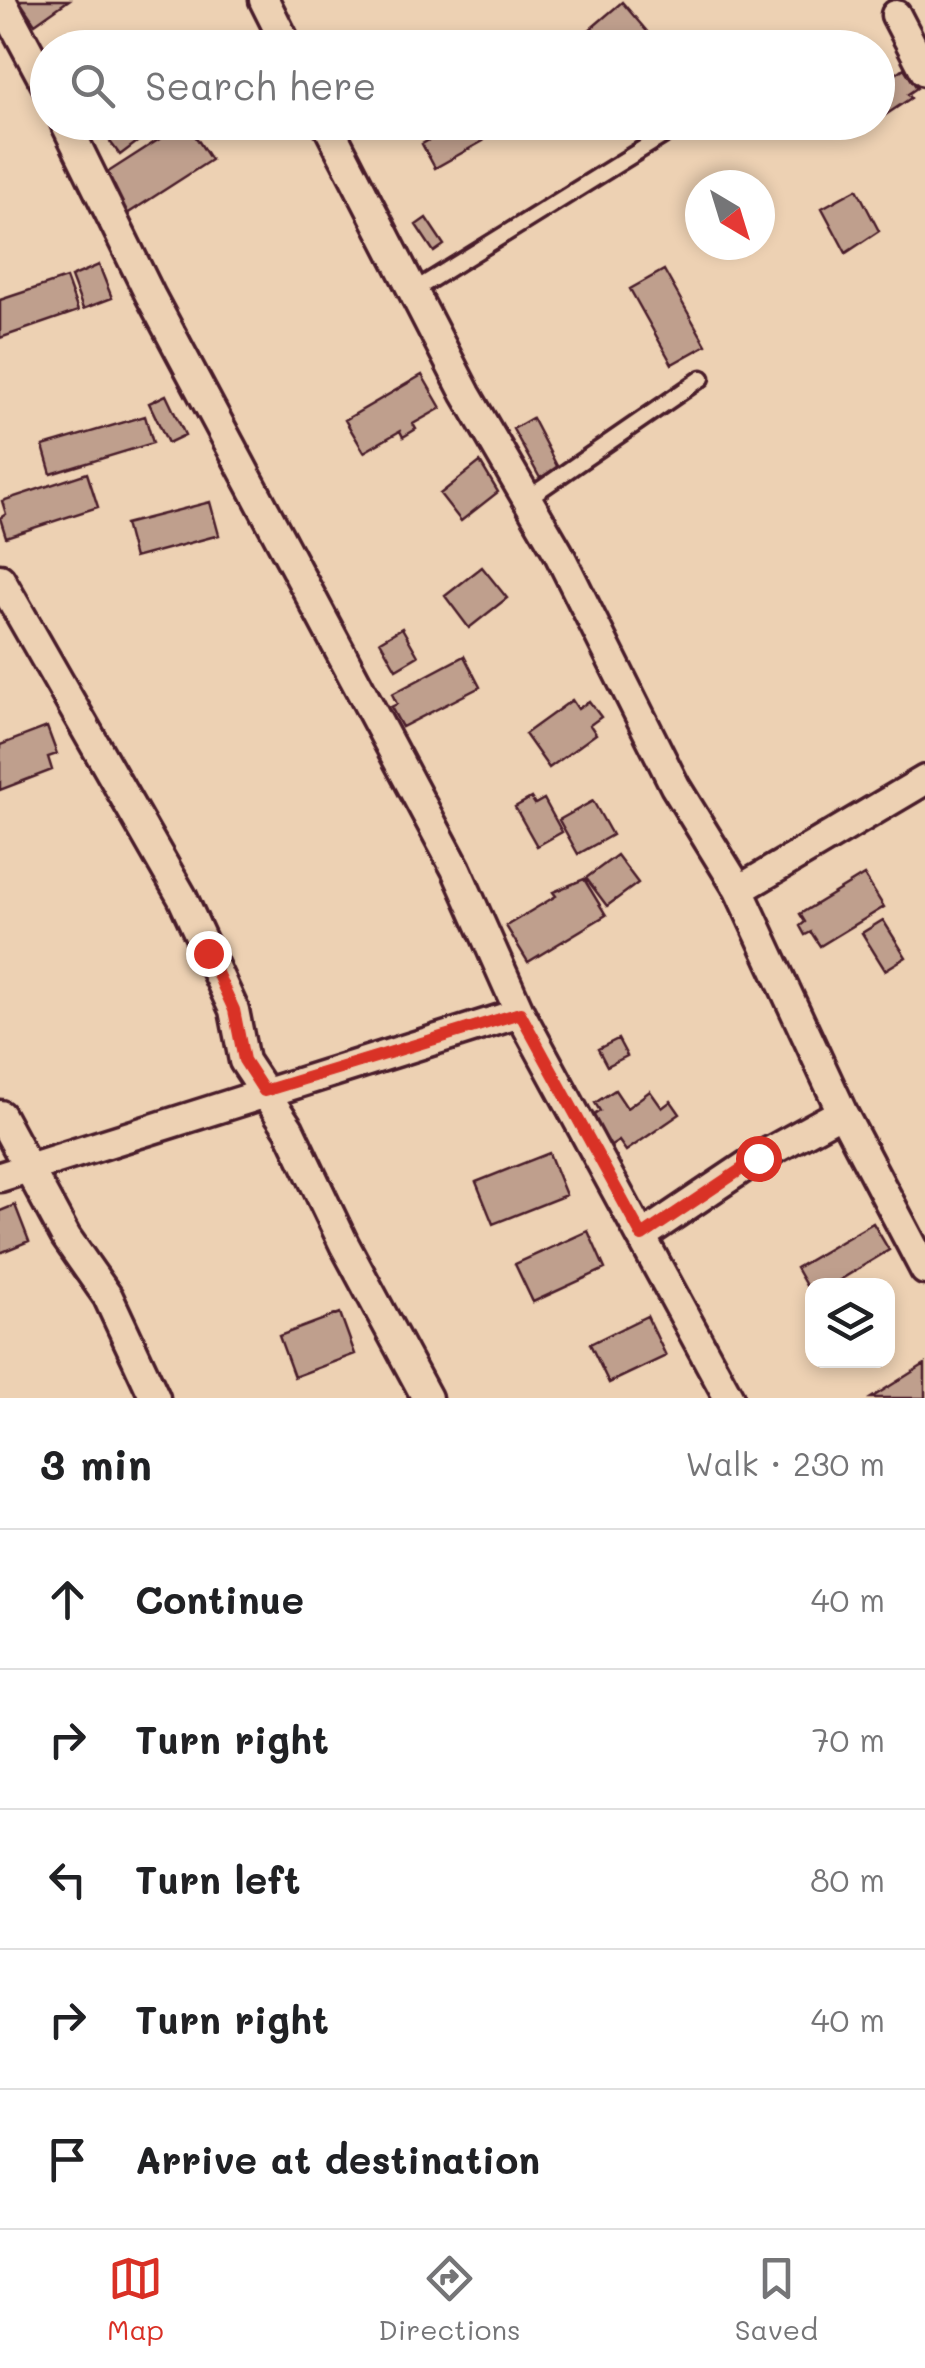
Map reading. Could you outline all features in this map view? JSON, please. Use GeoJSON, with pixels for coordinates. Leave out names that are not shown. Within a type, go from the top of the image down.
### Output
{"type":"FeatureCollection","features":[{"type":"Feature","properties":{"kind":"street"},"geometry":{"type":"LineString","coordinates":[[1,0],[30,54]]}},
{"type":"Feature","properties":{"kind":"street"},"geometry":{"type":"LineString","coordinates":[[264,0],[279,30]]}},
{"type":"Feature","properties":{"kind":"street"},"geometry":{"type":"LineString","coordinates":[[896,16],[925,71]]}},
{"type":"Feature","properties":{"kind":"street"},"geometry":{"type":"LineString","coordinates":[[74,140],[150,294],[456,869],[520,1013],[729,1398]]}},
{"type":"Feature","properties":{"kind":"street"},"geometry":{"type":"LineString","coordinates":[[335,140],[413,292],[528,498],[675,786],[739,890],[842,1112],[925,1270]]}},
{"type":"Feature","properties":{"kind":"street"},"geometry":{"type":"LineString","coordinates":[[0,579],[182,897],[234,1010],[244,1060],[290,1129],[335,1227],[427,1398]]}},
{"type":"Feature","properties":{"kind":"street"},"geometry":{"type":"LineString","coordinates":[[739,890],[925,780]]}},
{"type":"Feature","properties":{"kind":"street"},"geometry":{"type":"LineString","coordinates":[[0,1178],[264,1091],[520,1013]]}},
{"type":"Feature","properties":{"kind":"street"},"geometry":{"type":"LineString","coordinates":[[642,1236],[758,1158],[842,1112]]}},
{"type":"Feature","properties":{"kind":"street"},"geometry":{"type":"LineString","coordinates":[[0,1115],[32,1168],[66,1238],[108,1298],[155,1398]]}},
{"type":"Feature","properties":{"kind":"lane"},"geometry":{"type":"LineString","coordinates":[[413,292],[657,140]]}},
{"type":"Feature","properties":{"kind":"lane"},"geometry":{"type":"LineString","coordinates":[[528,498],[702,378]]}},
{"type":"Feature","properties":{"kind":"building"},"geometry":{"type":"Polygon","coordinates":[[[19,0],[69,0],[35,24],[19,0]]]}},
{"type":"Feature","properties":{"kind":"building"},"geometry":{"type":"Polygon","coordinates":[[[622,2],[646,30],[589,30],[622,2]]]}},
{"type":"Feature","properties":{"kind":"building"},"geometry":{"type":"Polygon","coordinates":[[[904,68],[917,88],[908,94],[911,98],[895,109],[895,73],[904,68]]]}},
{"type":"Feature","properties":{"kind":"building"},"geometry":{"type":"Polygon","coordinates":[[[109,140],[140,140],[120,155],[109,140]]]}},
{"type":"Feature","properties":{"kind":"building"},"geometry":{"type":"Polygon","coordinates":[[[158,140],[198,140],[211,160],[127,214],[102,176],[158,140]]]}},
{"type":"Feature","properties":{"kind":"building"},"geometry":{"type":"Polygon","coordinates":[[[429,140],[483,141],[435,168],[422,144],[429,140]]]}},
{"type":"Feature","properties":{"kind":"building"},"geometry":{"type":"Polygon","coordinates":[[[857,189],[879,231],[846,253],[822,208],[857,189]]]}},
{"type":"Feature","properties":{"kind":"building"},"geometry":{"type":"Polygon","coordinates":[[[426,218],[444,245],[434,252],[416,225],[426,218]]]}},
{"type":"Feature","properties":{"kind":"building"},"geometry":{"type":"Polygon","coordinates":[[[99,265],[112,298],[83,309],[71,277],[99,265]]]}},
{"type":"Feature","properties":{"kind":"building"},"geometry":{"type":"Polygon","coordinates":[[[664,270],[706,345],[672,364],[630,289],[664,270]]]}},
{"type":"Feature","properties":{"kind":"building"},"geometry":{"type":"Polygon","coordinates":[[[66,278],[78,311],[0,338],[0,300],[66,278]]]}},
{"type":"Feature","properties":{"kind":"building"},"geometry":{"type":"Polygon","coordinates":[[[422,375],[441,408],[413,424],[416,429],[403,437],[400,431],[364,452],[345,420],[422,375]]]}},
{"type":"Feature","properties":{"kind":"building"},"geometry":{"type":"Polygon","coordinates":[[[166,395],[185,435],[168,443],[149,403],[166,395]]]}},
{"type":"Feature","properties":{"kind":"building"},"geometry":{"type":"Polygon","coordinates":[[[145,416],[153,443],[51,474],[43,446],[145,416]]]}},
{"type":"Feature","properties":{"kind":"building"},"geometry":{"type":"Polygon","coordinates":[[[532,418],[558,468],[540,478],[513,429],[532,418]]]}},
{"type":"Feature","properties":{"kind":"building"},"geometry":{"type":"Polygon","coordinates":[[[480,462],[498,492],[461,521],[440,494],[480,462]]]}},
{"type":"Feature","properties":{"kind":"building"},"geometry":{"type":"Polygon","coordinates":[[[87,473],[98,507],[6,537],[0,518],[6,514],[2,501],[87,473]]]}},
{"type":"Feature","properties":{"kind":"building"},"geometry":{"type":"Polygon","coordinates":[[[210,502],[219,535],[134,558],[125,524],[210,502]]]}},
{"type":"Feature","properties":{"kind":"building"},"geometry":{"type":"Polygon","coordinates":[[[482,567],[507,598],[469,628],[445,596],[482,567]]]}},
{"type":"Feature","properties":{"kind":"building"},"geometry":{"type":"Polygon","coordinates":[[[402,628],[418,656],[396,669],[380,641],[402,628]]]}},
{"type":"Feature","properties":{"kind":"building"},"geometry":{"type":"Polygon","coordinates":[[[464,656],[480,687],[402,727],[391,707],[397,704],[392,694],[464,656]]]}},
{"type":"Feature","properties":{"kind":"building"},"geometry":{"type":"Polygon","coordinates":[[[572,700],[578,709],[589,701],[601,717],[590,725],[596,734],[549,768],[525,734],[572,700]]]}},
{"type":"Feature","properties":{"kind":"building"},"geometry":{"type":"Polygon","coordinates":[[[47,727],[57,754],[48,757],[52,770],[0,790],[0,745],[47,727]]]}},
{"type":"Feature","properties":{"kind":"building"},"geometry":{"type":"Polygon","coordinates":[[[531,798],[535,804],[544,799],[562,832],[537,846],[515,807],[531,798]]]}},
{"type":"Feature","properties":{"kind":"building"},"geometry":{"type":"Polygon","coordinates":[[[593,801],[612,835],[578,854],[559,820],[593,801]]]}},
{"type":"Feature","properties":{"kind":"building"},"geometry":{"type":"Polygon","coordinates":[[[617,855],[638,883],[607,906],[586,878],[617,855]]]}},
{"type":"Feature","properties":{"kind":"building"},"geometry":{"type":"Polygon","coordinates":[[[864,875],[884,907],[820,946],[811,932],[805,935],[800,926],[805,922],[800,914],[864,875]]]}},
{"type":"Feature","properties":{"kind":"building"},"geometry":{"type":"Polygon","coordinates":[[[584,879],[606,915],[528,962],[506,926],[556,896],[553,892],[584,879]]]}},
{"type":"Feature","properties":{"kind":"building"},"geometry":{"type":"Polygon","coordinates":[[[883,920],[906,957],[885,970],[862,933],[883,920]]]}},
{"type":"Feature","properties":{"kind":"building"},"geometry":{"type":"Polygon","coordinates":[[[618,1039],[627,1056],[607,1066],[598,1049],[618,1039]]]}},
{"type":"Feature","properties":{"kind":"building"},"geometry":{"type":"Polygon","coordinates":[[[615,1090],[627,1108],[650,1091],[662,1108],[671,1101],[680,1114],[626,1151],[619,1141],[608,1148],[588,1119],[600,1111],[595,1103],[615,1090]]]}},
{"type":"Feature","properties":{"kind":"building"},"geometry":{"type":"Polygon","coordinates":[[[549,1153],[566,1195],[493,1224],[476,1182],[549,1153]]]}},
{"type":"Feature","properties":{"kind":"building"},"geometry":{"type":"Polygon","coordinates":[[[15,1205],[29,1241],[0,1253],[0,1211],[15,1205]]]}},
{"type":"Feature","properties":{"kind":"building"},"geometry":{"type":"Polygon","coordinates":[[[873,1223],[889,1250],[843,1278],[805,1278],[805,1284],[796,1268],[873,1223]]]}},
{"type":"Feature","properties":{"kind":"building"},"geometry":{"type":"Polygon","coordinates":[[[588,1231],[605,1269],[533,1302],[515,1264],[588,1231]]]}},
{"type":"Feature","properties":{"kind":"building"},"geometry":{"type":"Polygon","coordinates":[[[340,1313],[355,1354],[294,1377],[279,1336],[340,1313]]]}},
{"type":"Feature","properties":{"kind":"building"},"geometry":{"type":"Polygon","coordinates":[[[647,1316],[666,1356],[609,1383],[590,1344],[647,1316]]]}},
{"type":"Feature","properties":{"kind":"building"},"geometry":{"type":"Polygon","coordinates":[[[925,1364],[925,1398],[871,1398],[925,1364]]]}},
{"type":"Feature","properties":{"kind":"route"},"geometry":{"type":"LineString","coordinates":[[208,953],[234,1010],[244,1060],[264,1091],[520,1013],[642,1236],[758,1158]]}}]}
